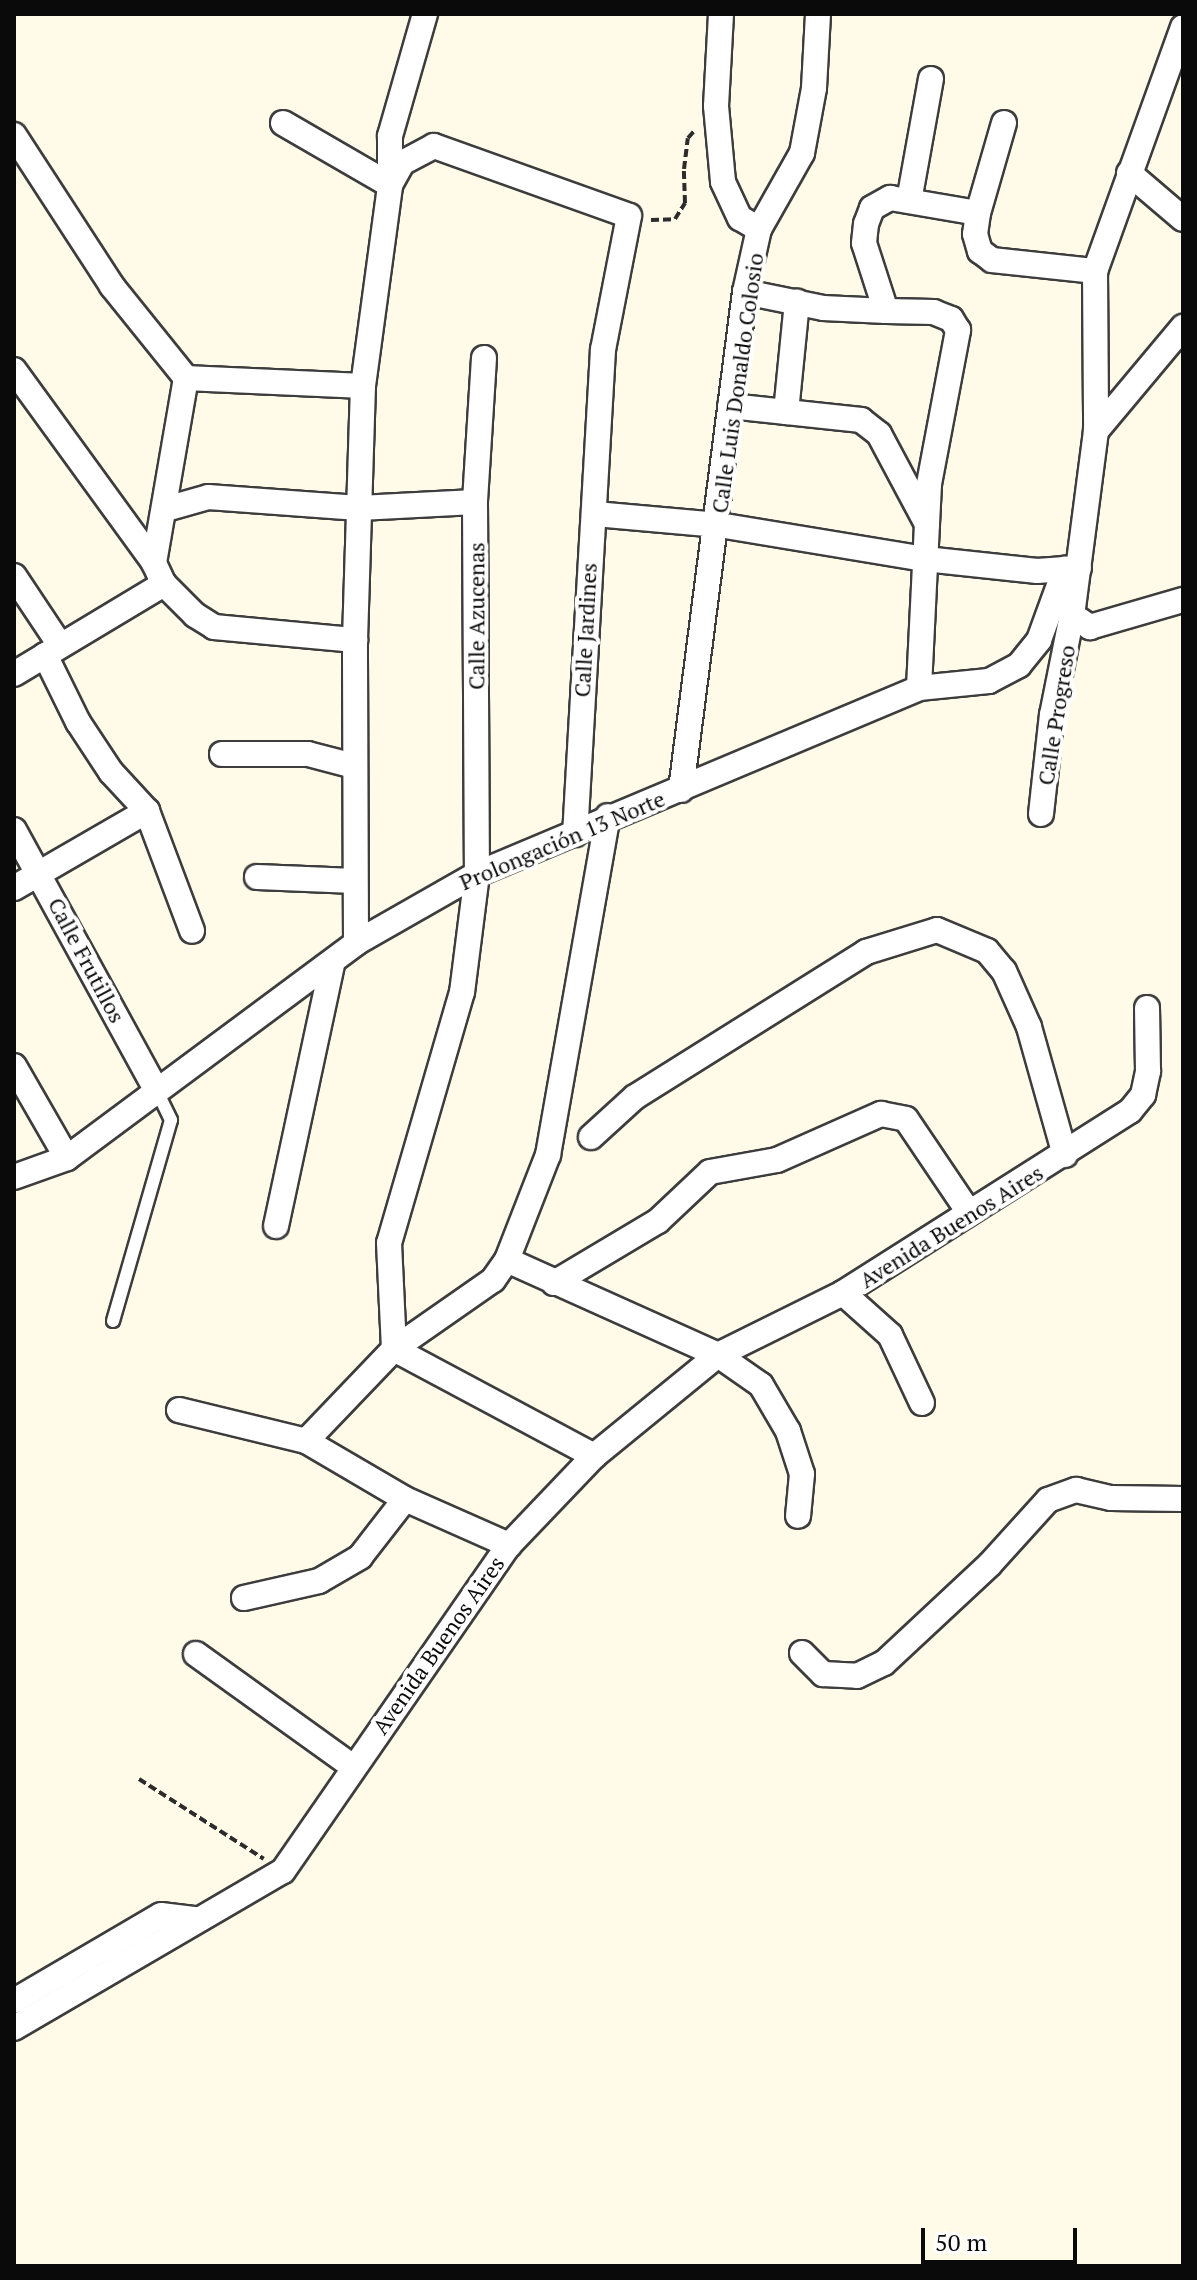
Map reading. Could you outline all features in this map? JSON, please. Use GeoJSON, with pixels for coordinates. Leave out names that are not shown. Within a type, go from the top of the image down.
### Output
{"type":"FeatureCollection","features":[{"type":"Feature","properties":{"kind":"street"},"geometry":{"type":"LineString","coordinates":[[356,943],[355,640],[363,386],[390,185],[390,136],[425,14]]}},
{"type":"Feature","properties":{"kind":"street"},"geometry":{"type":"LineString","coordinates":[[721,14],[716,106],[723,182],[740,218],[759,229]]}},
{"type":"Feature","properties":{"kind":"street","name":"Calle Luis Donaldo Colosio"},"geometry":{"type":"LineString","coordinates":[[681,790],[707,563],[719,525],[745,292],[759,229],[802,153],[814,88],[818,14]]}},
{"type":"Feature","properties":{"kind":"street"},"geometry":{"type":"LineString","coordinates":[[595,514],[719,525],[925,559],[1073,568],[1082,541],[1082,510],[1096,431],[1095,271],[1129,173],[1181,42]]}},
{"type":"Feature","properties":{"kind":"street"},"geometry":{"type":"LineString","coordinates":[[909,201],[931,79]]}},
{"type":"Feature","properties":{"kind":"street"},"geometry":{"type":"LineString","coordinates":[[283,123],[390,185]]}},
{"type":"Feature","properties":{"kind":"street"},"geometry":{"type":"LineString","coordinates":[[1004,123],[978,213],[975,234],[980,251],[992,260],[1095,271]]}},
{"type":"Feature","properties":{"kind":"street"},"geometry":{"type":"LineString","coordinates":[[14,135],[112,286],[186,378],[159,574],[14,674]]}},
{"type":"Feature","properties":{"kind":"street"},"geometry":{"type":"LineString","coordinates":[[390,185],[402,163],[434,146],[629,216]]}},
{"type":"Feature","properties":{"kind":"street"},"geometry":{"type":"LineString","coordinates":[[1129,173],[1183,219]]}},
{"type":"Feature","properties":{"kind":"street"},"geometry":{"type":"LineString","coordinates":[[886,311],[864,243],[872,208],[890,198],[978,213]]}},
{"type":"Feature","properties":{"kind":"street","name":"Calle Jardines"},"geometry":{"type":"LineString","coordinates":[[575,834],[603,350],[629,216]]}},
{"type":"Feature","properties":{"kind":"street"},"geometry":{"type":"LineString","coordinates":[[745,292],[797,302],[886,311],[934,312],[951,319],[958,330],[929,484],[919,688]]}},
{"type":"Feature","properties":{"kind":"street"},"geometry":{"type":"LineString","coordinates":[[786,412],[797,302]]}},
{"type":"Feature","properties":{"kind":"street"},"geometry":{"type":"LineString","coordinates":[[1096,431],[1183,327]]}},
{"type":"Feature","properties":{"kind":"street","name":"Calle Azucenas"},"geometry":{"type":"LineString","coordinates":[[394,1349],[389,1243],[462,992],[477,874],[475,502],[484,358]]}},
{"type":"Feature","properties":{"kind":"street"},"geometry":{"type":"LineString","coordinates":[[14,370],[159,574],[214,627],[355,640]]}},
{"type":"Feature","properties":{"kind":"street"},"geometry":{"type":"LineString","coordinates":[[186,378],[363,386]]}},
{"type":"Feature","properties":{"kind":"street"},"geometry":{"type":"LineString","coordinates":[[730,406],[861,420],[879,434],[927,524]]}},
{"type":"Feature","properties":{"kind":"street"},"geometry":{"type":"LineString","coordinates":[[166,509],[208,497],[359,508],[475,502]]}},
{"type":"Feature","properties":{"kind":"street","name":"Prolongación 13 Norte"},"geometry":{"type":"LineString","coordinates":[[14,1177],[67,1158],[332,965],[356,943],[477,874],[575,834],[608,816],[681,790],[919,688],[989,681],[1019,665],[1039,640],[1073,568]]}},
{"type":"Feature","properties":{"kind":"street","name":"Calle Progreso"},"geometry":{"type":"LineString","coordinates":[[1041,814],[1052,715],[1072,615],[1073,568]]}},
{"type":"Feature","properties":{"kind":"street"},"geometry":{"type":"LineString","coordinates":[[14,576],[52,650],[78,722],[111,772],[147,811],[192,931]]}},
{"type":"Feature","properties":{"kind":"street"},"geometry":{"type":"LineString","coordinates":[[1072,615],[1090,627],[1109,624],[1183,600]]}},
{"type":"Feature","properties":{"kind":"street"},"geometry":{"type":"LineString","coordinates":[[222,754],[308,754],[354,766]]}},
{"type":"Feature","properties":{"kind":"street"},"geometry":{"type":"LineString","coordinates":[[14,888],[147,811]]}},
{"type":"Feature","properties":{"kind":"street"},"geometry":{"type":"LineString","coordinates":[[306,1441],[394,1349],[493,1280],[507,1260],[548,1155],[608,816]]}},
{"type":"Feature","properties":{"kind":"street","name":"Calle Frutillos"},"geometry":{"type":"LineString","coordinates":[[14,830],[40,872],[157,1091]]}},
{"type":"Feature","properties":{"kind":"street"},"geometry":{"type":"LineString","coordinates":[[257,877],[355,881]]}},
{"type":"Feature","properties":{"kind":"street"},"geometry":{"type":"LineString","coordinates":[[591,1137],[635,1097],[866,952],[937,930],[987,951],[1004,971],[1029,1027],[1065,1155]]}},
{"type":"Feature","properties":{"kind":"street"},"geometry":{"type":"LineString","coordinates":[[276,1226],[332,965]]}},
{"type":"Feature","properties":{"kind":"street","name":"Avenida Buenos Aires"},"geometry":{"type":"LineString","coordinates":[[14,2028],[23,2000],[196,1919],[283,1871],[509,1545],[594,1456],[718,1355],[843,1293],[1130,1111],[1143,1095],[1148,1071],[1147,1008]]}},
{"type":"Feature","properties":{"kind":"street"},"geometry":{"type":"LineString","coordinates":[[14,1066],[67,1158]]}},
{"type":"Feature","properties":{"kind":"street"},"geometry":{"type":"LineString","coordinates":[[554,1283],[658,1221],[710,1172],[777,1160],[881,1114],[906,1119],[968,1211]]}},
{"type":"Feature","properties":{"kind":"street"},"geometry":{"type":"LineString","coordinates":[[507,1260],[718,1355],[761,1385],[788,1431],[802,1474],[798,1516]]}},
{"type":"Feature","properties":{"kind":"street"},"geometry":{"type":"LineString","coordinates":[[843,1293],[890,1335],[922,1403]]}},
{"type":"Feature","properties":{"kind":"street"},"geometry":{"type":"LineString","coordinates":[[394,1349],[594,1456]]}},
{"type":"Feature","properties":{"kind":"street"},"geometry":{"type":"LineString","coordinates":[[179,1410],[306,1441],[405,1499],[509,1545]]}},
{"type":"Feature","properties":{"kind":"street"},"geometry":{"type":"LineString","coordinates":[[802,1653],[823,1674],[857,1676],[884,1663],[990,1564],[1048,1500],[1076,1490],[1111,1498],[1183,1499]]}},
{"type":"Feature","properties":{"kind":"street"},"geometry":{"type":"LineString","coordinates":[[244,1598],[319,1581],[360,1557],[405,1499]]}},
{"type":"Feature","properties":{"kind":"street"},"geometry":{"type":"LineString","coordinates":[[196,1654],[353,1767]]}},
{"type":"Feature","properties":{"kind":"lane"},"geometry":{"type":"LineString","coordinates":[[113,1321],[171,1120],[157,1091]]}},
{"type":"Feature","properties":{"kind":"path"},"geometry":{"type":"LineString","coordinates":[[629,216],[675,219],[685,203],[688,138],[716,106]]}},
{"type":"Feature","properties":{"kind":"path"},"geometry":{"type":"LineString","coordinates":[[139,1779],[283,1871]]}}]}
